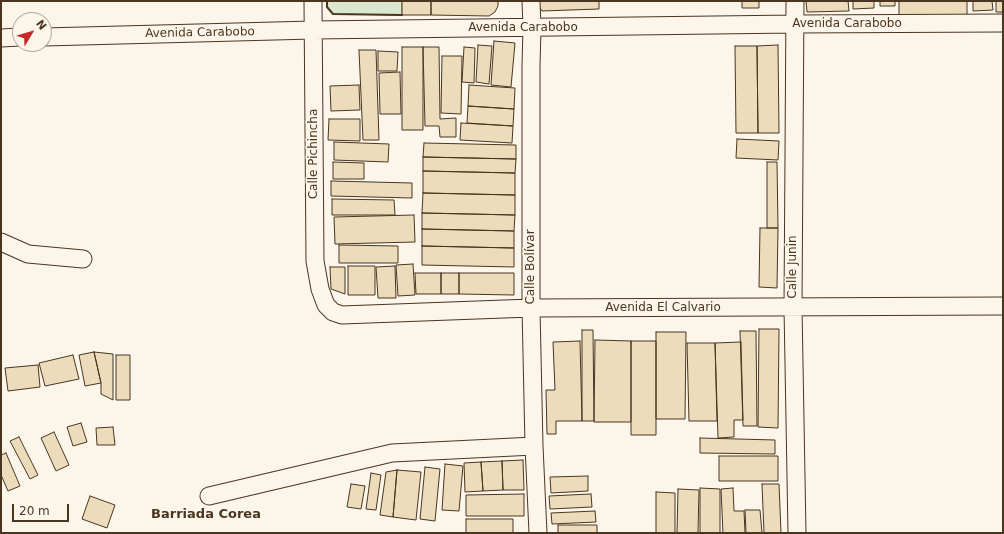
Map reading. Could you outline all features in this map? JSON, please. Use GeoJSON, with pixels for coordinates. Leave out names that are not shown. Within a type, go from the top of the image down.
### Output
{"type":"FeatureCollection","features":[{"type":"Feature","properties":{"kind":"street","name":"Calle Pichincha"},"geometry":{"type":"LineString","coordinates":[[313,1],[315,260],[320,289],[326,305]]}},
{"type":"Feature","properties":{"kind":"street","name":"Calle Bolívar"},"geometry":{"type":"LineString","coordinates":[[531,1],[531,308],[534,446],[538,533]]}},
{"type":"Feature","properties":{"kind":"street","name":"Calle Junin"},"geometry":{"type":"LineString","coordinates":[[795,1],[793,307],[797,533]]}},
{"type":"Feature","properties":{"kind":"street","name":"Avenida Carabobo"},"geometry":{"type":"LineString","coordinates":[[52,37],[313,30],[1003,23]]}},
{"type":"Feature","properties":{"kind":"street"},"geometry":{"type":"LineString","coordinates":[[1,38],[12,37]]}},
{"type":"Feature","properties":{"kind":"street"},"geometry":{"type":"LineString","coordinates":[[1,242],[28,254],[83,259]]}},
{"type":"Feature","properties":{"kind":"street","name":"Avenida El Calvario"},"geometry":{"type":"LineString","coordinates":[[326,305],[333,312],[342,315],[531,308],[1003,306]]}},
{"type":"Feature","properties":{"kind":"street"},"geometry":{"type":"LineString","coordinates":[[209,496],[392,453],[534,446]]}},
{"type":"Feature","properties":{"kind":"green space"},"geometry":{"type":"Polygon","coordinates":[[[327,1],[402,1],[402,15],[333,14],[327,7],[327,1]]]}},
{"type":"Feature","properties":{"kind":"building"},"geometry":{"type":"Polygon","coordinates":[[[402,1],[431,1],[431,15],[402,15],[402,1]]]}},
{"type":"Feature","properties":{"kind":"building"},"geometry":{"type":"Polygon","coordinates":[[[431,1],[498,1],[498,6],[495,12],[489,16],[431,15],[431,1]]]}},
{"type":"Feature","properties":{"kind":"building"},"geometry":{"type":"Polygon","coordinates":[[[537,1],[599,1],[599,9],[542,11],[537,1]]]}},
{"type":"Feature","properties":{"kind":"building"},"geometry":{"type":"Polygon","coordinates":[[[742,1],[759,1],[759,8],[742,8],[742,1]]]}},
{"type":"Feature","properties":{"kind":"building"},"geometry":{"type":"Polygon","coordinates":[[[806,1],[848,1],[849,11],[807,12],[806,1]]]}},
{"type":"Feature","properties":{"kind":"building"},"geometry":{"type":"Polygon","coordinates":[[[853,1],[874,1],[874,8],[853,9],[853,1]]]}},
{"type":"Feature","properties":{"kind":"building"},"geometry":{"type":"Polygon","coordinates":[[[880,1],[895,1],[895,6],[880,6],[880,1]]]}},
{"type":"Feature","properties":{"kind":"building"},"geometry":{"type":"Polygon","coordinates":[[[899,1],[967,1],[967,16],[899,15],[899,1]]]}},
{"type":"Feature","properties":{"kind":"building"},"geometry":{"type":"Polygon","coordinates":[[[973,1],[992,1],[993,10],[973,11],[973,1]]]}},
{"type":"Feature","properties":{"kind":"building"},"geometry":{"type":"Polygon","coordinates":[[[996,1],[1003,1],[1003,12],[996,12],[996,1]]]}},
{"type":"Feature","properties":{"kind":"building"},"geometry":{"type":"Polygon","coordinates":[[[494,41],[515,43],[511,87],[491,85],[494,41]]]}},
{"type":"Feature","properties":{"kind":"building"},"geometry":{"type":"Polygon","coordinates":[[[478,45],[492,46],[489,84],[476,82],[478,45]]]}},
{"type":"Feature","properties":{"kind":"building"},"geometry":{"type":"Polygon","coordinates":[[[778,45],[779,133],[758,133],[757,46],[778,45]]]}},
{"type":"Feature","properties":{"kind":"building"},"geometry":{"type":"Polygon","coordinates":[[[735,46],[757,46],[758,133],[736,133],[735,46]]]}},
{"type":"Feature","properties":{"kind":"building"},"geometry":{"type":"Polygon","coordinates":[[[402,47],[423,47],[423,130],[402,130],[402,47]]]}},
{"type":"Feature","properties":{"kind":"building"},"geometry":{"type":"Polygon","coordinates":[[[423,47],[439,47],[440,119],[456,118],[456,137],[440,137],[439,126],[425,126],[423,47]]]}},
{"type":"Feature","properties":{"kind":"building"},"geometry":{"type":"Polygon","coordinates":[[[464,47],[475,48],[474,83],[462,82],[464,47]]]}},
{"type":"Feature","properties":{"kind":"building"},"geometry":{"type":"Polygon","coordinates":[[[359,50],[376,50],[379,140],[363,140],[359,50]]]}},
{"type":"Feature","properties":{"kind":"building"},"geometry":{"type":"Polygon","coordinates":[[[378,51],[398,52],[397,71],[378,71],[378,51]]]}},
{"type":"Feature","properties":{"kind":"building"},"geometry":{"type":"Polygon","coordinates":[[[442,56],[462,56],[461,114],[441,113],[442,56]]]}},
{"type":"Feature","properties":{"kind":"building"},"geometry":{"type":"Polygon","coordinates":[[[400,72],[401,114],[380,114],[379,73],[400,72]]]}},
{"type":"Feature","properties":{"kind":"building"},"geometry":{"type":"Polygon","coordinates":[[[359,85],[360,110],[331,111],[330,86],[359,85]]]}},
{"type":"Feature","properties":{"kind":"building"},"geometry":{"type":"Polygon","coordinates":[[[469,85],[515,88],[514,109],[468,106],[469,85]]]}},
{"type":"Feature","properties":{"kind":"building"},"geometry":{"type":"Polygon","coordinates":[[[468,106],[514,109],[513,126],[467,123],[468,106]]]}},
{"type":"Feature","properties":{"kind":"building"},"geometry":{"type":"Polygon","coordinates":[[[329,119],[360,119],[360,141],[328,140],[329,119]]]}},
{"type":"Feature","properties":{"kind":"building"},"geometry":{"type":"Polygon","coordinates":[[[461,123],[513,126],[512,143],[460,140],[461,123]]]}},
{"type":"Feature","properties":{"kind":"building"},"geometry":{"type":"Polygon","coordinates":[[[737,139],[779,141],[778,160],[736,158],[737,139]]]}},
{"type":"Feature","properties":{"kind":"building"},"geometry":{"type":"Polygon","coordinates":[[[334,142],[389,144],[388,162],[334,160],[334,142]]]}},
{"type":"Feature","properties":{"kind":"building"},"geometry":{"type":"Polygon","coordinates":[[[424,143],[516,145],[516,159],[423,157],[424,143]]]}},
{"type":"Feature","properties":{"kind":"building"},"geometry":{"type":"Polygon","coordinates":[[[423,157],[516,159],[515,173],[423,171],[423,157]]]}},
{"type":"Feature","properties":{"kind":"building"},"geometry":{"type":"Polygon","coordinates":[[[333,162],[364,163],[364,179],[333,179],[333,162]]]}},
{"type":"Feature","properties":{"kind":"building"},"geometry":{"type":"Polygon","coordinates":[[[767,162],[777,162],[778,228],[767,228],[767,162]]]}},
{"type":"Feature","properties":{"kind":"building"},"geometry":{"type":"Polygon","coordinates":[[[423,171],[515,173],[515,195],[423,193],[423,171]]]}},
{"type":"Feature","properties":{"kind":"building"},"geometry":{"type":"Polygon","coordinates":[[[331,181],[412,183],[412,198],[331,196],[331,181]]]}},
{"type":"Feature","properties":{"kind":"building"},"geometry":{"type":"Polygon","coordinates":[[[423,193],[515,195],[515,215],[422,213],[423,193]]]}},
{"type":"Feature","properties":{"kind":"building"},"geometry":{"type":"Polygon","coordinates":[[[332,199],[394,200],[395,215],[332,215],[332,199]]]}},
{"type":"Feature","properties":{"kind":"building"},"geometry":{"type":"Polygon","coordinates":[[[422,213],[515,215],[514,231],[422,229],[422,213]]]}},
{"type":"Feature","properties":{"kind":"building"},"geometry":{"type":"Polygon","coordinates":[[[414,215],[415,242],[335,244],[334,217],[414,215]]]}},
{"type":"Feature","properties":{"kind":"building"},"geometry":{"type":"Polygon","coordinates":[[[760,228],[778,228],[777,288],[759,287],[760,228]]]}},
{"type":"Feature","properties":{"kind":"building"},"geometry":{"type":"Polygon","coordinates":[[[422,229],[514,231],[514,248],[422,246],[422,229]]]}},
{"type":"Feature","properties":{"kind":"building"},"geometry":{"type":"Polygon","coordinates":[[[339,245],[398,246],[398,263],[339,263],[339,245]]]}},
{"type":"Feature","properties":{"kind":"building"},"geometry":{"type":"Polygon","coordinates":[[[422,246],[514,248],[514,267],[422,265],[422,246]]]}},
{"type":"Feature","properties":{"kind":"building"},"geometry":{"type":"Polygon","coordinates":[[[413,264],[415,295],[398,296],[396,265],[413,264]]]}},
{"type":"Feature","properties":{"kind":"building"},"geometry":{"type":"Polygon","coordinates":[[[348,266],[375,266],[375,295],[348,295],[348,266]]]}},
{"type":"Feature","properties":{"kind":"building"},"geometry":{"type":"Polygon","coordinates":[[[395,266],[396,298],[378,298],[376,267],[395,266]]]}},
{"type":"Feature","properties":{"kind":"building"},"geometry":{"type":"Polygon","coordinates":[[[330,267],[345,267],[345,294],[331,289],[330,267]]]}},
{"type":"Feature","properties":{"kind":"building"},"geometry":{"type":"Polygon","coordinates":[[[415,273],[441,273],[441,294],[416,294],[415,273]]]}},
{"type":"Feature","properties":{"kind":"building"},"geometry":{"type":"Polygon","coordinates":[[[441,273],[459,273],[459,294],[441,294],[441,273]]]}},
{"type":"Feature","properties":{"kind":"building"},"geometry":{"type":"Polygon","coordinates":[[[459,273],[514,273],[514,295],[459,294],[459,273]]]}},
{"type":"Feature","properties":{"kind":"building"},"geometry":{"type":"Polygon","coordinates":[[[759,329],[779,329],[778,428],[758,427],[759,329]]]}},
{"type":"Feature","properties":{"kind":"building"},"geometry":{"type":"Polygon","coordinates":[[[582,330],[593,330],[594,421],[582,421],[582,330]]]}},
{"type":"Feature","properties":{"kind":"building"},"geometry":{"type":"Polygon","coordinates":[[[740,331],[756,331],[757,426],[743,426],[740,331]]]}},
{"type":"Feature","properties":{"kind":"building"},"geometry":{"type":"Polygon","coordinates":[[[656,332],[686,332],[685,419],[656,419],[656,332]]]}},
{"type":"Feature","properties":{"kind":"building"},"geometry":{"type":"Polygon","coordinates":[[[595,340],[631,341],[631,422],[594,422],[595,340]]]}},
{"type":"Feature","properties":{"kind":"building"},"geometry":{"type":"Polygon","coordinates":[[[580,341],[582,421],[556,421],[556,434],[547,434],[546,390],[555,390],[553,342],[580,341]]]}},
{"type":"Feature","properties":{"kind":"building"},"geometry":{"type":"Polygon","coordinates":[[[631,341],[656,341],[656,435],[631,435],[631,341]]]}},
{"type":"Feature","properties":{"kind":"building"},"geometry":{"type":"Polygon","coordinates":[[[741,342],[743,420],[734,420],[734,437],[718,438],[715,343],[741,342]]]}},
{"type":"Feature","properties":{"kind":"building"},"geometry":{"type":"Polygon","coordinates":[[[687,343],[715,343],[717,421],[689,421],[687,343]]]}},
{"type":"Feature","properties":{"kind":"building"},"geometry":{"type":"Polygon","coordinates":[[[94,352],[113,354],[113,400],[101,394],[101,383],[94,352]]]}},
{"type":"Feature","properties":{"kind":"building"},"geometry":{"type":"Polygon","coordinates":[[[94,352],[101,383],[85,386],[79,355],[94,352]]]}},
{"type":"Feature","properties":{"kind":"building"},"geometry":{"type":"Polygon","coordinates":[[[73,355],[79,379],[45,386],[39,363],[73,355]]]}},
{"type":"Feature","properties":{"kind":"building"},"geometry":{"type":"Polygon","coordinates":[[[116,355],[130,355],[130,400],[116,400],[116,355]]]}},
{"type":"Feature","properties":{"kind":"building"},"geometry":{"type":"Polygon","coordinates":[[[38,365],[40,387],[8,391],[5,368],[38,365]]]}},
{"type":"Feature","properties":{"kind":"building"},"geometry":{"type":"Polygon","coordinates":[[[81,423],[87,442],[73,446],[67,427],[81,423]]]}},
{"type":"Feature","properties":{"kind":"building"},"geometry":{"type":"Polygon","coordinates":[[[113,427],[115,445],[97,445],[96,428],[113,427]]]}},
{"type":"Feature","properties":{"kind":"building"},"geometry":{"type":"Polygon","coordinates":[[[54,432],[69,465],[56,471],[41,438],[54,432]]]}},
{"type":"Feature","properties":{"kind":"building"},"geometry":{"type":"Polygon","coordinates":[[[19,437],[38,475],[30,479],[10,441],[19,437]]]}},
{"type":"Feature","properties":{"kind":"building"},"geometry":{"type":"Polygon","coordinates":[[[700,438],[775,440],[775,454],[700,453],[700,438]]]}},
{"type":"Feature","properties":{"kind":"building"},"geometry":{"type":"Polygon","coordinates":[[[6,453],[20,486],[8,491],[1,475],[1,455],[6,453]]]}},
{"type":"Feature","properties":{"kind":"building"},"geometry":{"type":"Polygon","coordinates":[[[719,456],[778,456],[778,481],[719,481],[719,456]]]}},
{"type":"Feature","properties":{"kind":"building"},"geometry":{"type":"Polygon","coordinates":[[[523,460],[524,490],[503,490],[502,461],[523,460]]]}},
{"type":"Feature","properties":{"kind":"building"},"geometry":{"type":"Polygon","coordinates":[[[502,461],[503,490],[483,491],[481,462],[502,461]]]}},
{"type":"Feature","properties":{"kind":"building"},"geometry":{"type":"Polygon","coordinates":[[[481,462],[483,491],[465,492],[464,463],[481,462]]]}},
{"type":"Feature","properties":{"kind":"building"},"geometry":{"type":"Polygon","coordinates":[[[445,464],[463,466],[459,511],[442,510],[445,464]]]}},
{"type":"Feature","properties":{"kind":"building"},"geometry":{"type":"Polygon","coordinates":[[[425,467],[440,469],[435,521],[420,519],[425,467]]]}},
{"type":"Feature","properties":{"kind":"building"},"geometry":{"type":"Polygon","coordinates":[[[397,470],[421,472],[416,520],[393,517],[397,470]]]}},
{"type":"Feature","properties":{"kind":"building"},"geometry":{"type":"Polygon","coordinates":[[[397,470],[393,517],[380,515],[386,472],[397,470]]]}},
{"type":"Feature","properties":{"kind":"building"},"geometry":{"type":"Polygon","coordinates":[[[371,473],[381,475],[376,510],[366,509],[371,473]]]}},
{"type":"Feature","properties":{"kind":"building"},"geometry":{"type":"Polygon","coordinates":[[[588,476],[588,491],[551,493],[550,477],[588,476]]]}},
{"type":"Feature","properties":{"kind":"building"},"geometry":{"type":"Polygon","coordinates":[[[351,484],[365,486],[361,509],[347,507],[351,484]]]}},
{"type":"Feature","properties":{"kind":"building"},"geometry":{"type":"Polygon","coordinates":[[[762,484],[779,484],[781,533],[764,533],[762,484]]]}},
{"type":"Feature","properties":{"kind":"building"},"geometry":{"type":"Polygon","coordinates":[[[700,488],[720,489],[720,533],[700,533],[700,488]]]}},
{"type":"Feature","properties":{"kind":"building"},"geometry":{"type":"Polygon","coordinates":[[[733,488],[734,511],[744,511],[745,533],[723,533],[721,489],[733,488]]]}},
{"type":"Feature","properties":{"kind":"building"},"geometry":{"type":"Polygon","coordinates":[[[678,489],[699,490],[698,533],[677,533],[678,489]]]}},
{"type":"Feature","properties":{"kind":"building"},"geometry":{"type":"Polygon","coordinates":[[[656,492],[675,493],[675,533],[656,533],[656,492]]]}},
{"type":"Feature","properties":{"kind":"building"},"geometry":{"type":"Polygon","coordinates":[[[524,494],[524,516],[466,516],[466,495],[524,494]]]}},
{"type":"Feature","properties":{"kind":"building"},"geometry":{"type":"Polygon","coordinates":[[[591,494],[592,507],[550,509],[549,496],[591,494]]]}},
{"type":"Feature","properties":{"kind":"building"},"geometry":{"type":"Polygon","coordinates":[[[90,496],[115,505],[107,528],[82,519],[90,496]]]}},
{"type":"Feature","properties":{"kind":"building"},"geometry":{"type":"Polygon","coordinates":[[[745,510],[760,510],[762,533],[746,533],[745,510]]]}},
{"type":"Feature","properties":{"kind":"building"},"geometry":{"type":"Polygon","coordinates":[[[595,511],[596,522],[552,524],[551,513],[595,511]]]}},
{"type":"Feature","properties":{"kind":"building"},"geometry":{"type":"Polygon","coordinates":[[[466,519],[513,519],[513,533],[466,533],[466,519]]]}},
{"type":"Feature","properties":{"kind":"building"},"geometry":{"type":"Polygon","coordinates":[[[558,525],[597,525],[597,533],[558,533],[558,525]]]}},
{"type":"Feature","properties":{"kind":"wall"},"geometry":{"type":"LineString","coordinates":[[327,1],[327,7],[333,14],[402,15]]}},
{"type":"Feature","properties":{"kind":"district","name":"Barriada Corea"},"geometry":{"type":"Point","coordinates":[206,515]}}]}
